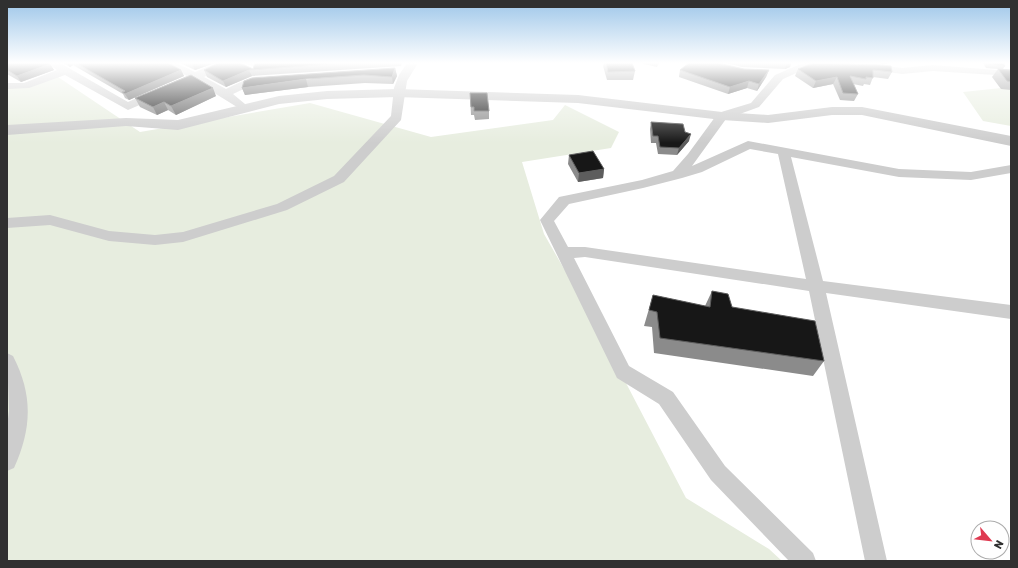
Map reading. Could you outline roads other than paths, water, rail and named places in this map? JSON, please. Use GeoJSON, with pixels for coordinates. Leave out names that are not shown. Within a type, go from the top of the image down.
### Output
{"type":"FeatureCollection","features":[{"type":"Feature","properties":{"kind":"street"},"geometry":{"type":"LineString","coordinates":[[96,90],[128,108],[168,90]]}},
{"type":"Feature","properties":{"kind":"street"},"geometry":{"type":"LineString","coordinates":[[220,90],[245,109]]}},
{"type":"Feature","properties":{"kind":"street"},"geometry":{"type":"LineString","coordinates":[[226,93],[234,90]]}},
{"type":"Feature","properties":{"kind":"street"},"geometry":{"type":"LineString","coordinates":[[7,223],[50,220],[109,236],[155,240],[183,237],[275,210],[338,179],[397,117],[397,93],[399,90]]}},
{"type":"Feature","properties":{"kind":"street"},"geometry":{"type":"LineString","coordinates":[[677,175],[693,157],[722,116],[755,104],[768,90]]}},
{"type":"Feature","properties":{"kind":"street"},"geometry":{"type":"LineString","coordinates":[[7,130],[61,125],[126,122],[178,125],[279,100],[327,94],[397,93],[578,99],[722,116],[768,119],[832,111],[862,111],[1011,141]]}},
{"type":"Feature","properties":{"kind":"street"},"geometry":{"type":"LineString","coordinates":[[804,561],[718,473],[666,398],[623,372],[547,220],[564,200],[643,184],[677,175],[697,169],[748,145],[784,153],[899,173],[971,176],[1011,169]]}},
{"type":"Feature","properties":{"kind":"street"},"geometry":{"type":"LineString","coordinates":[[784,153],[816,286],[876,561]]}},
{"type":"Feature","properties":{"kind":"street"},"geometry":{"type":"LineString","coordinates":[[564,253],[585,252],[816,286],[1011,312]]}},
{"type":"Feature","properties":{"kind":"street"},"geometry":{"type":"LineString","coordinates":[[7,361],[17,386],[19,420],[7,461]]}}]}
